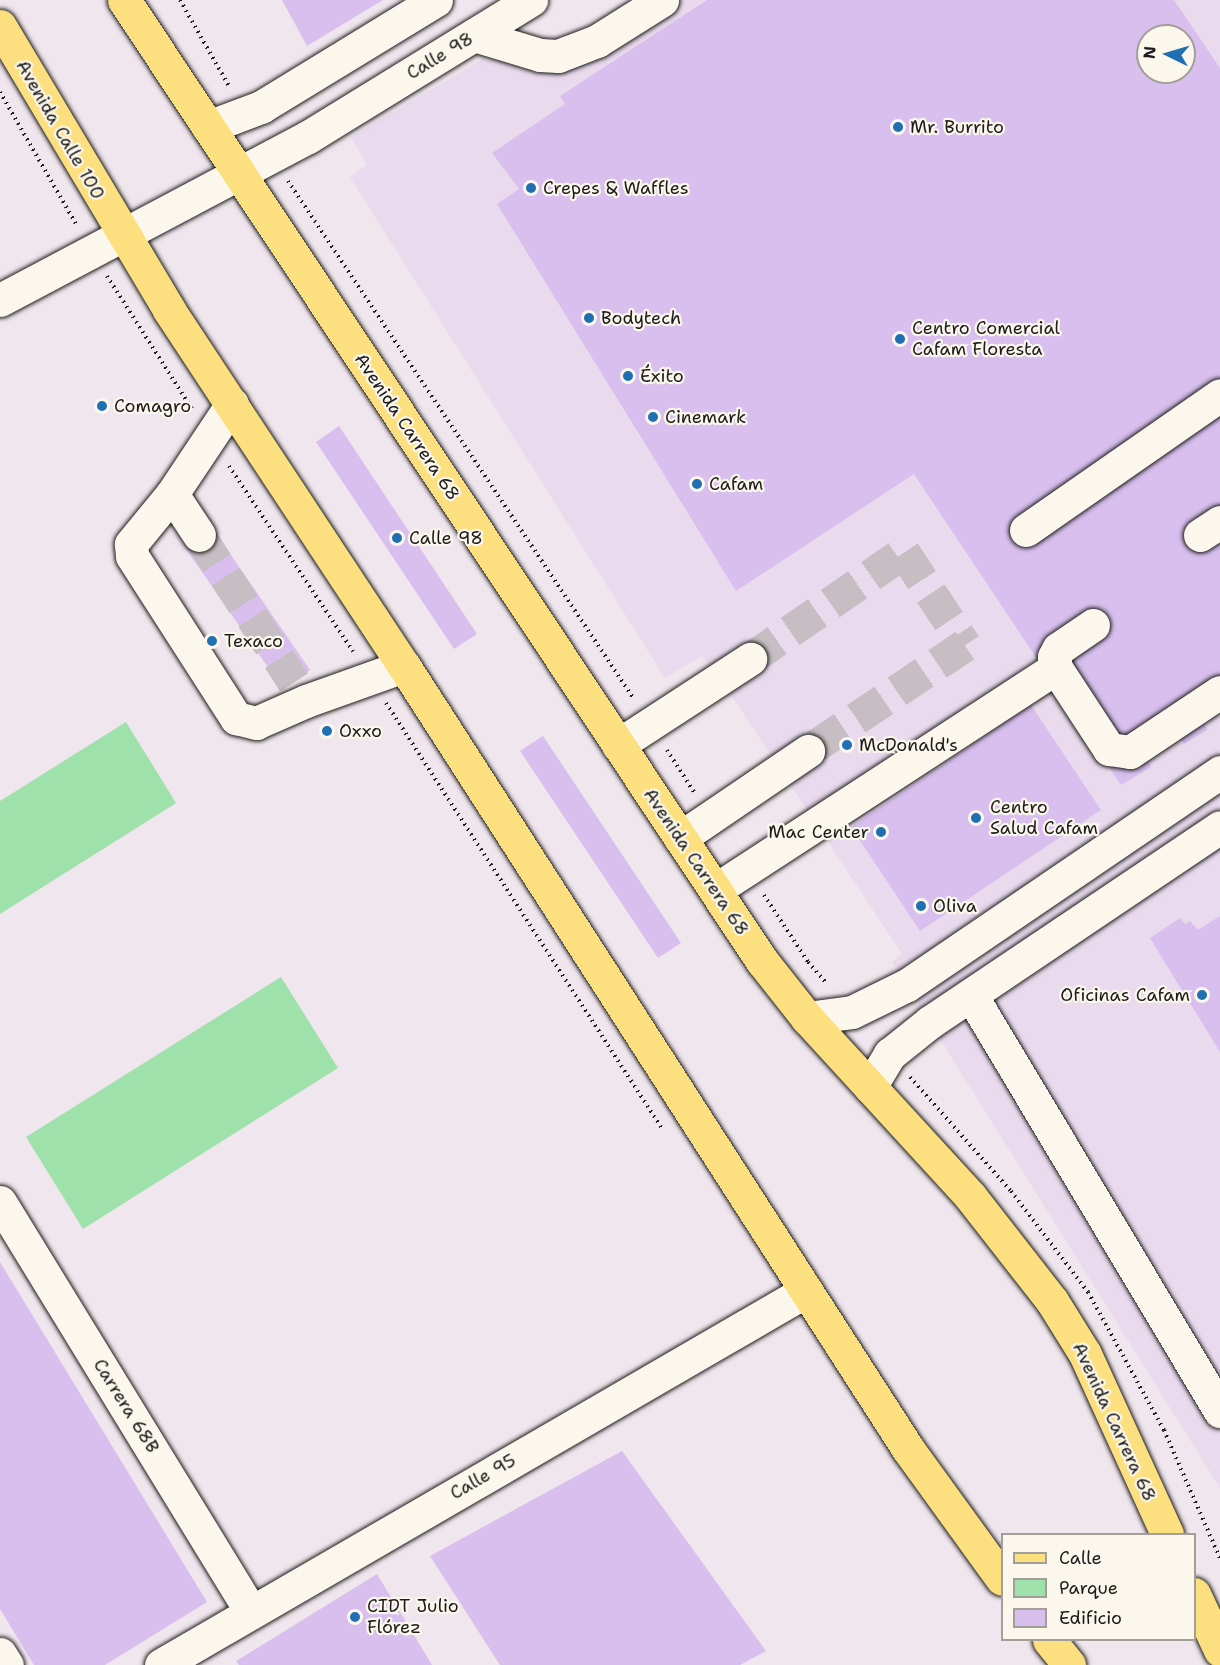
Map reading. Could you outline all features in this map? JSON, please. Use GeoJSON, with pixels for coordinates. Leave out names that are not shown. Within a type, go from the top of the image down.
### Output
{"type":"FeatureCollection","features":[{"type":"Feature","properties":{"kind":"main road"},"geometry":{"type":"LineString","coordinates":[[124,0],[238,174]]}},
{"type":"Feature","properties":{"kind":"main road","name":"Avenida Calle 100"},"geometry":{"type":"LineString","coordinates":[[0,26],[122,234]]}},
{"type":"Feature","properties":{"kind":"main road","name":"Avenida Carrera 68"},"geometry":{"type":"LineString","coordinates":[[238,174],[762,961],[807,1018],[970,1196],[1052,1300],[1085,1354],[1167,1533]]}},
{"type":"Feature","properties":{"kind":"main road"},"geometry":{"type":"LineString","coordinates":[[122,234],[405,666],[908,1449],[1001,1578]]}},
{"type":"Feature","properties":{"kind":"main road"},"geometry":{"type":"LineString","coordinates":[[1196,1598],[1220,1650]]}},
{"type":"Feature","properties":{"kind":"main road"},"geometry":{"type":"LineString","coordinates":[[1050,1641],[1069,1665]]}},
{"type":"Feature","properties":{"kind":"street"},"geometry":{"type":"LineString","coordinates":[[207,127],[261,106],[436,0]]}},
{"type":"Feature","properties":{"kind":"street","name":"Calle 98"},"geometry":{"type":"LineString","coordinates":[[0,300],[308,137],[531,0]]}},
{"type":"Feature","properties":{"kind":"street"},"geometry":{"type":"LineString","coordinates":[[474,35],[540,55],[558,56],[576,52],[662,0]]}},
{"type":"Feature","properties":{"kind":"street"},"geometry":{"type":"LineString","coordinates":[[1026,530],[1220,395]]}},
{"type":"Feature","properties":{"kind":"street"},"geometry":{"type":"LineString","coordinates":[[232,404],[172,494],[131,544],[132,556],[236,718],[256,723],[300,691],[405,666]]}},
{"type":"Feature","properties":{"kind":"street"},"geometry":{"type":"LineString","coordinates":[[172,494],[199,535]]}},
{"type":"Feature","properties":{"kind":"street"},"geometry":{"type":"LineString","coordinates":[[1093,625],[1058,649],[1054,657],[1056,668],[1109,749],[1118,753],[1130,752],[1220,692]]}},
{"type":"Feature","properties":{"kind":"street"},"geometry":{"type":"LineString","coordinates":[[618,745],[750,659]]}},
{"type":"Feature","properties":{"kind":"street"},"geometry":{"type":"LineString","coordinates":[[715,890],[1056,668]]}},
{"type":"Feature","properties":{"kind":"street"},"geometry":{"type":"LineString","coordinates":[[680,838],[808,751]]}},
{"type":"Feature","properties":{"kind":"street"},"geometry":{"type":"LineString","coordinates":[[807,1018],[852,1012],[908,986],[1220,772]]}},
{"type":"Feature","properties":{"kind":"street"},"geometry":{"type":"LineString","coordinates":[[870,1087],[890,1054],[971,995],[1220,827]]}},
{"type":"Feature","properties":{"kind":"street"},"geometry":{"type":"LineString","coordinates":[[971,995],[1220,1411]]}},
{"type":"Feature","properties":{"kind":"street","name":"Carrera 68B"},"geometry":{"type":"LineString","coordinates":[[0,1202],[251,1611]]}},
{"type":"Feature","properties":{"kind":"street","name":"Calle 95"},"geometry":{"type":"LineString","coordinates":[[161,1665],[209,1653],[251,1611],[806,1291]]}},
{"type":"Feature","properties":{"kind":"street"},"geometry":{"type":"LineString","coordinates":[[0,1654],[7,1665]]}},
{"type":"Feature","properties":{"kind":"path"},"geometry":{"type":"LineString","coordinates":[[180,0],[207,51]]}},
{"type":"Feature","properties":{"kind":"path"},"geometry":{"type":"LineString","coordinates":[[0,92],[67,210]]}},
{"type":"Feature","properties":{"kind":"shaded area","name":"Cafam"},"geometry":{"type":"Polygon","coordinates":[[[667,0],[1220,0],[1220,1488],[892,962],[902,954],[720,678],[702,656],[665,678],[350,177],[367,165],[351,137],[483,59],[539,67],[667,0]]]}},
{"type":"Feature","properties":{"kind":"green space"},"geometry":{"type":"Polygon","coordinates":[[[126,722],[176,803],[0,914],[0,801],[126,722]]]}},
{"type":"Feature","properties":{"kind":"green space"},"geometry":{"type":"Polygon","coordinates":[[[281,977],[338,1068],[83,1229],[26,1137],[281,977]]]}},
{"type":"Feature","properties":{"kind":"building"},"geometry":{"type":"Polygon","coordinates":[[[282,0],[383,0],[307,46],[282,0]]]}},
{"type":"Feature","properties":{"kind":"building","name":"Centro Comercial Cafam Floresta"},"geometry":{"type":"Polygon","coordinates":[[[707,0],[1174,0],[1190,24],[1136,24],[1136,84],[1196,84],[1196,33],[1220,68],[1220,708],[1202,719],[1207,730],[1184,744],[1178,735],[1147,756],[1151,767],[1121,785],[914,474],[736,591],[497,204],[519,189],[492,153],[565,104],[560,96],[707,0]]]}},
{"type":"Feature","properties":{"kind":"building","name":"Calle 98"},"geometry":{"type":"Polygon","coordinates":[[[339,426],[477,634],[454,649],[316,442],[339,426]]]}},
{"type":"Feature","properties":{"kind":"building"},"geometry":{"type":"Polygon","coordinates":[[[211,526],[310,670],[283,689],[184,546],[211,526]]]}},
{"type":"Feature","properties":{"kind":"building","name":"Centro Salud Cafam"},"geometry":{"type":"Polygon","coordinates":[[[1031,705],[1101,810],[920,931],[851,827],[1031,705]]]}},
{"type":"Feature","properties":{"kind":"building"},"geometry":{"type":"Polygon","coordinates":[[[543,736],[681,943],[658,958],[520,751],[543,736]]]}},
{"type":"Feature","properties":{"kind":"building","name":"Oficinas Cafam"},"geometry":{"type":"Polygon","coordinates":[[[1220,916],[1220,1052],[1150,938],[1180,918],[1185,924],[1190,921],[1198,930],[1220,916]]]}},
{"type":"Feature","properties":{"kind":"building"},"geometry":{"type":"Polygon","coordinates":[[[0,1262],[207,1602],[105,1665],[34,1665],[0,1609],[0,1262]]]}},
{"type":"Feature","properties":{"kind":"building"},"geometry":{"type":"Polygon","coordinates":[[[622,1451],[766,1651],[740,1665],[500,1665],[430,1556],[622,1451]]]}},
{"type":"Feature","properties":{"kind":"building","name":"CIDT Julio Flórez"},"geometry":{"type":"Polygon","coordinates":[[[377,1574],[432,1665],[239,1665],[236,1661],[377,1574]]]}},
{"type":"Feature","properties":{"kind":"tunnel"},"geometry":{"type":"LineString","coordinates":[[199,535],[294,682]]}},
{"type":"Feature","properties":{"kind":"tunnel"},"geometry":{"type":"LineString","coordinates":[[750,659],[904,552],[965,645],[808,751]]}},
{"type":"Feature","properties":{"kind":"place","name":"Mr. Burrito"},"geometry":{"type":"Point","coordinates":[898,127]}},
{"type":"Feature","properties":{"kind":"place","name":"Crepes & Waffles"},"geometry":{"type":"Point","coordinates":[531,188]}},
{"type":"Feature","properties":{"kind":"place","name":"Bodytech"},"geometry":{"type":"Point","coordinates":[589,318]}},
{"type":"Feature","properties":{"kind":"place","name":"Centro Comercial Cafam Floresta"},"geometry":{"type":"Point","coordinates":[900,339]}},
{"type":"Feature","properties":{"kind":"place","name":"Éxito"},"geometry":{"type":"Point","coordinates":[628,376]}},
{"type":"Feature","properties":{"kind":"place","name":"Comagro"},"geometry":{"type":"Point","coordinates":[102,406]}},
{"type":"Feature","properties":{"kind":"place","name":"Cinemark"},"geometry":{"type":"Point","coordinates":[653,417]}},
{"type":"Feature","properties":{"kind":"place","name":"Cafam"},"geometry":{"type":"Point","coordinates":[697,484]}},
{"type":"Feature","properties":{"kind":"place","name":"Calle 98"},"geometry":{"type":"Point","coordinates":[397,538]}},
{"type":"Feature","properties":{"kind":"place","name":"Texaco"},"geometry":{"type":"Point","coordinates":[212,641]}},
{"type":"Feature","properties":{"kind":"place","name":"Oxxo"},"geometry":{"type":"Point","coordinates":[327,731]}},
{"type":"Feature","properties":{"kind":"place","name":"McDonald's"},"geometry":{"type":"Point","coordinates":[847,745]}},
{"type":"Feature","properties":{"kind":"place","name":"Centro Salud Cafam"},"geometry":{"type":"Point","coordinates":[976,818]}},
{"type":"Feature","properties":{"kind":"place","name":"Mac Center"},"geometry":{"type":"Point","coordinates":[881,832]}},
{"type":"Feature","properties":{"kind":"place","name":"Oliva"},"geometry":{"type":"Point","coordinates":[921,906]}},
{"type":"Feature","properties":{"kind":"place","name":"Oficinas Cafam"},"geometry":{"type":"Point","coordinates":[1202,995]}},
{"type":"Feature","properties":{"kind":"place","name":"CIDT Julio Flórez"},"geometry":{"type":"Point","coordinates":[355,1617]}}]}
